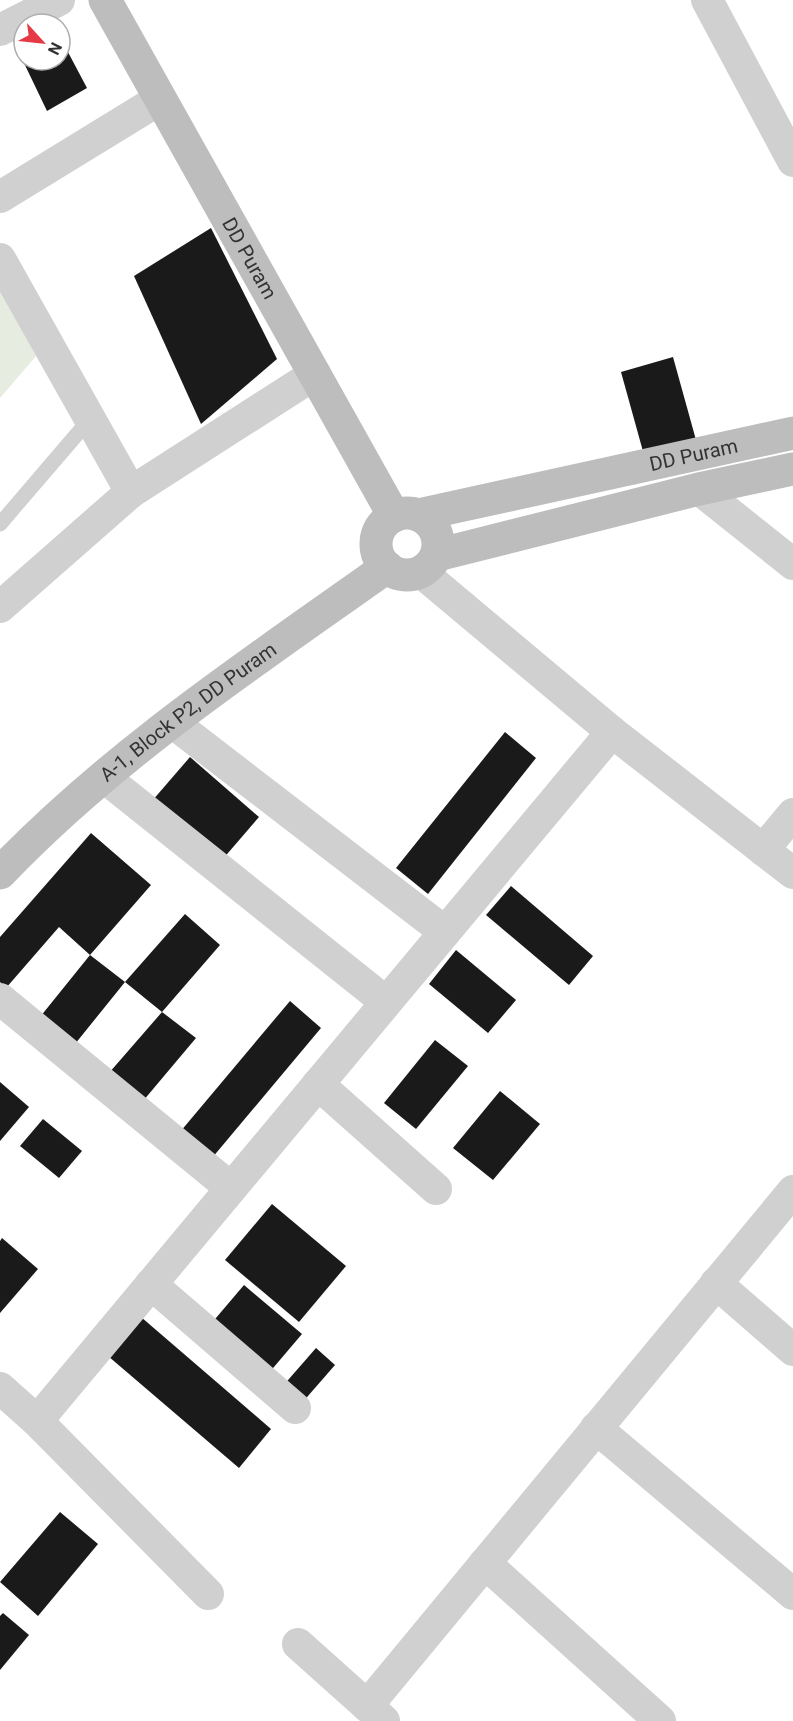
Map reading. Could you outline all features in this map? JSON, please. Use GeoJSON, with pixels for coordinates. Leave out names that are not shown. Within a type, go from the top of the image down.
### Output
{"type":"FeatureCollection","features":[{"type":"Feature","properties":{"kind":"street"},"geometry":{"type":"LineString","coordinates":[[0,30],[59,0]]}},
{"type":"Feature","properties":{"kind":"street","name":"DD Puram"},"geometry":{"type":"LineString","coordinates":[[105,0],[315,374],[406,515],[793,433]]}},
{"type":"Feature","properties":{"kind":"street"},"geometry":{"type":"LineString","coordinates":[[707,0],[793,161]]}},
{"type":"Feature","properties":{"kind":"street"},"geometry":{"type":"LineString","coordinates":[[0,197],[160,99]]}},
{"type":"Feature","properties":{"kind":"street"},"geometry":{"type":"LineString","coordinates":[[0,259],[131,492]]}},
{"type":"Feature","properties":{"kind":"street"},"geometry":{"type":"LineString","coordinates":[[0,607],[131,492],[315,374]]}},
{"type":"Feature","properties":{"kind":"street","name":"DD Puram"},"geometry":{"type":"LineString","coordinates":[[429,563],[699,489],[793,469]]}},
{"type":"Feature","properties":{"kind":"street"},"geometry":{"type":"LineString","coordinates":[[699,489],[793,564]]}},
{"type":"Feature","properties":{"kind":"street"},"geometry":{"type":"LineString","coordinates":[[406,515],[428,521],[435,530],[439,542],[429,563],[409,575],[397,573],[387,567],[379,557],[376,546],[378,534],[384,523],[406,515]]}},
{"type":"Feature","properties":{"kind":"street"},"geometry":{"type":"LineString","coordinates":[[429,563],[612,732],[793,872]]}},
{"type":"Feature","properties":{"kind":"street","name":"A-1, Block P2, DD Puram"},"geometry":{"type":"LineString","coordinates":[[0,873],[45,826],[172,722],[387,567]]}},
{"type":"Feature","properties":{"kind":"street"},"geometry":{"type":"LineString","coordinates":[[172,722],[445,932]]}},
{"type":"Feature","properties":{"kind":"street"},"geometry":{"type":"LineString","coordinates":[[37,1421],[612,732]]}},
{"type":"Feature","properties":{"kind":"street"},"geometry":{"type":"LineString","coordinates":[[104,777],[386,1002]]}},
{"type":"Feature","properties":{"kind":"street"},"geometry":{"type":"LineString","coordinates":[[763,850],[793,814]]}},
{"type":"Feature","properties":{"kind":"street"},"geometry":{"type":"LineString","coordinates":[[0,999],[231,1188]]}},
{"type":"Feature","properties":{"kind":"street"},"geometry":{"type":"LineString","coordinates":[[318,1083],[436,1189]]}},
{"type":"Feature","properties":{"kind":"street"},"geometry":{"type":"LineString","coordinates":[[298,1644],[375,1713],[485,1563],[793,1191]]}},
{"type":"Feature","properties":{"kind":"street"},"geometry":{"type":"LineString","coordinates":[[716,1283],[793,1350]]}},
{"type":"Feature","properties":{"kind":"street"},"geometry":{"type":"LineString","coordinates":[[152,1284],[295,1408]]}},
{"type":"Feature","properties":{"kind":"street"},"geometry":{"type":"LineString","coordinates":[[0,1388],[37,1421],[208,1594]]}},
{"type":"Feature","properties":{"kind":"street"},"geometry":{"type":"LineString","coordinates":[[597,1428],[793,1594]]}},
{"type":"Feature","properties":{"kind":"street"},"geometry":{"type":"LineString","coordinates":[[485,1563],[660,1721]]}},
{"type":"Feature","properties":{"kind":"lane"},"geometry":{"type":"LineString","coordinates":[[0,524],[90,419]]}},
{"type":"Feature","properties":{"kind":"shaded area"},"geometry":{"type":"Polygon","coordinates":[[[0,288],[36,356],[0,398],[0,288]]]}},
{"type":"Feature","properties":{"kind":"building"},"geometry":{"type":"Polygon","coordinates":[[[72,60],[87,88],[47,111],[28,72],[72,72],[72,60]]]}},
{"type":"Feature","properties":{"kind":"building"},"geometry":{"type":"Polygon","coordinates":[[[211,228],[277,359],[201,424],[134,276],[211,228]]]}},
{"type":"Feature","properties":{"kind":"building"},"geometry":{"type":"Polygon","coordinates":[[[673,357],[696,440],[644,455],[621,372],[673,357]]]}},
{"type":"Feature","properties":{"kind":"building"},"geometry":{"type":"Polygon","coordinates":[[[505,732],[536,758],[428,894],[396,868],[505,732]]]}},
{"type":"Feature","properties":{"kind":"building"},"geometry":{"type":"Polygon","coordinates":[[[190,757],[259,817],[222,860],[152,801],[190,757]]]}},
{"type":"Feature","properties":{"kind":"building"},"geometry":{"type":"Polygon","coordinates":[[[91,833],[151,885],[90,955],[59,927],[6,988],[0,982],[0,937],[91,833]]]}},
{"type":"Feature","properties":{"kind":"building"},"geometry":{"type":"Polygon","coordinates":[[[511,886],[593,956],[569,985],[486,915],[511,886]]]}},
{"type":"Feature","properties":{"kind":"building"},"geometry":{"type":"Polygon","coordinates":[[[185,914],[220,945],[162,1012],[125,982],[185,914]]]}},
{"type":"Feature","properties":{"kind":"building"},"geometry":{"type":"Polygon","coordinates":[[[456,950],[516,1000],[488,1033],[429,984],[456,950]]]}},
{"type":"Feature","properties":{"kind":"building"},"geometry":{"type":"Polygon","coordinates":[[[90,955],[125,982],[75,1044],[40,1017],[90,955]]]}},
{"type":"Feature","properties":{"kind":"building"},"geometry":{"type":"Polygon","coordinates":[[[290,1001],[321,1028],[212,1158],[180,1132],[290,1001]]]}},
{"type":"Feature","properties":{"kind":"building"},"geometry":{"type":"Polygon","coordinates":[[[162,1012],[196,1038],[143,1101],[109,1073],[162,1012]]]}},
{"type":"Feature","properties":{"kind":"building"},"geometry":{"type":"Polygon","coordinates":[[[435,1040],[468,1066],[416,1129],[384,1103],[435,1040]]]}},
{"type":"Feature","properties":{"kind":"building"},"geometry":{"type":"Polygon","coordinates":[[[0,1082],[29,1107],[0,1141],[0,1082]]]}},
{"type":"Feature","properties":{"kind":"building"},"geometry":{"type":"Polygon","coordinates":[[[500,1091],[540,1124],[493,1180],[453,1148],[500,1091]]]}},
{"type":"Feature","properties":{"kind":"building"},"geometry":{"type":"Polygon","coordinates":[[[43,1119],[82,1151],[59,1178],[20,1146],[43,1119]]]}},
{"type":"Feature","properties":{"kind":"building"},"geometry":{"type":"Polygon","coordinates":[[[272,1204],[346,1266],[299,1322],[225,1260],[272,1204]]]}},
{"type":"Feature","properties":{"kind":"building"},"geometry":{"type":"Polygon","coordinates":[[[2,1238],[38,1269],[0,1313],[0,1241],[2,1238]]]}},
{"type":"Feature","properties":{"kind":"building"},"geometry":{"type":"Polygon","coordinates":[[[244,1285],[302,1334],[268,1374],[210,1325],[244,1285]]]}},
{"type":"Feature","properties":{"kind":"building"},"geometry":{"type":"Polygon","coordinates":[[[141,1317],[271,1429],[239,1468],[108,1356],[141,1317]]]}},
{"type":"Feature","properties":{"kind":"building"},"geometry":{"type":"Polygon","coordinates":[[[316,1348],[335,1365],[301,1404],[282,1387],[316,1348]]]}},
{"type":"Feature","properties":{"kind":"building"},"geometry":{"type":"Polygon","coordinates":[[[60,1512],[98,1544],[38,1616],[0,1582],[60,1512]]]}},
{"type":"Feature","properties":{"kind":"building"},"geometry":{"type":"Polygon","coordinates":[[[3,1613],[29,1635],[0,1670],[0,1616],[3,1613]]]}}]}
